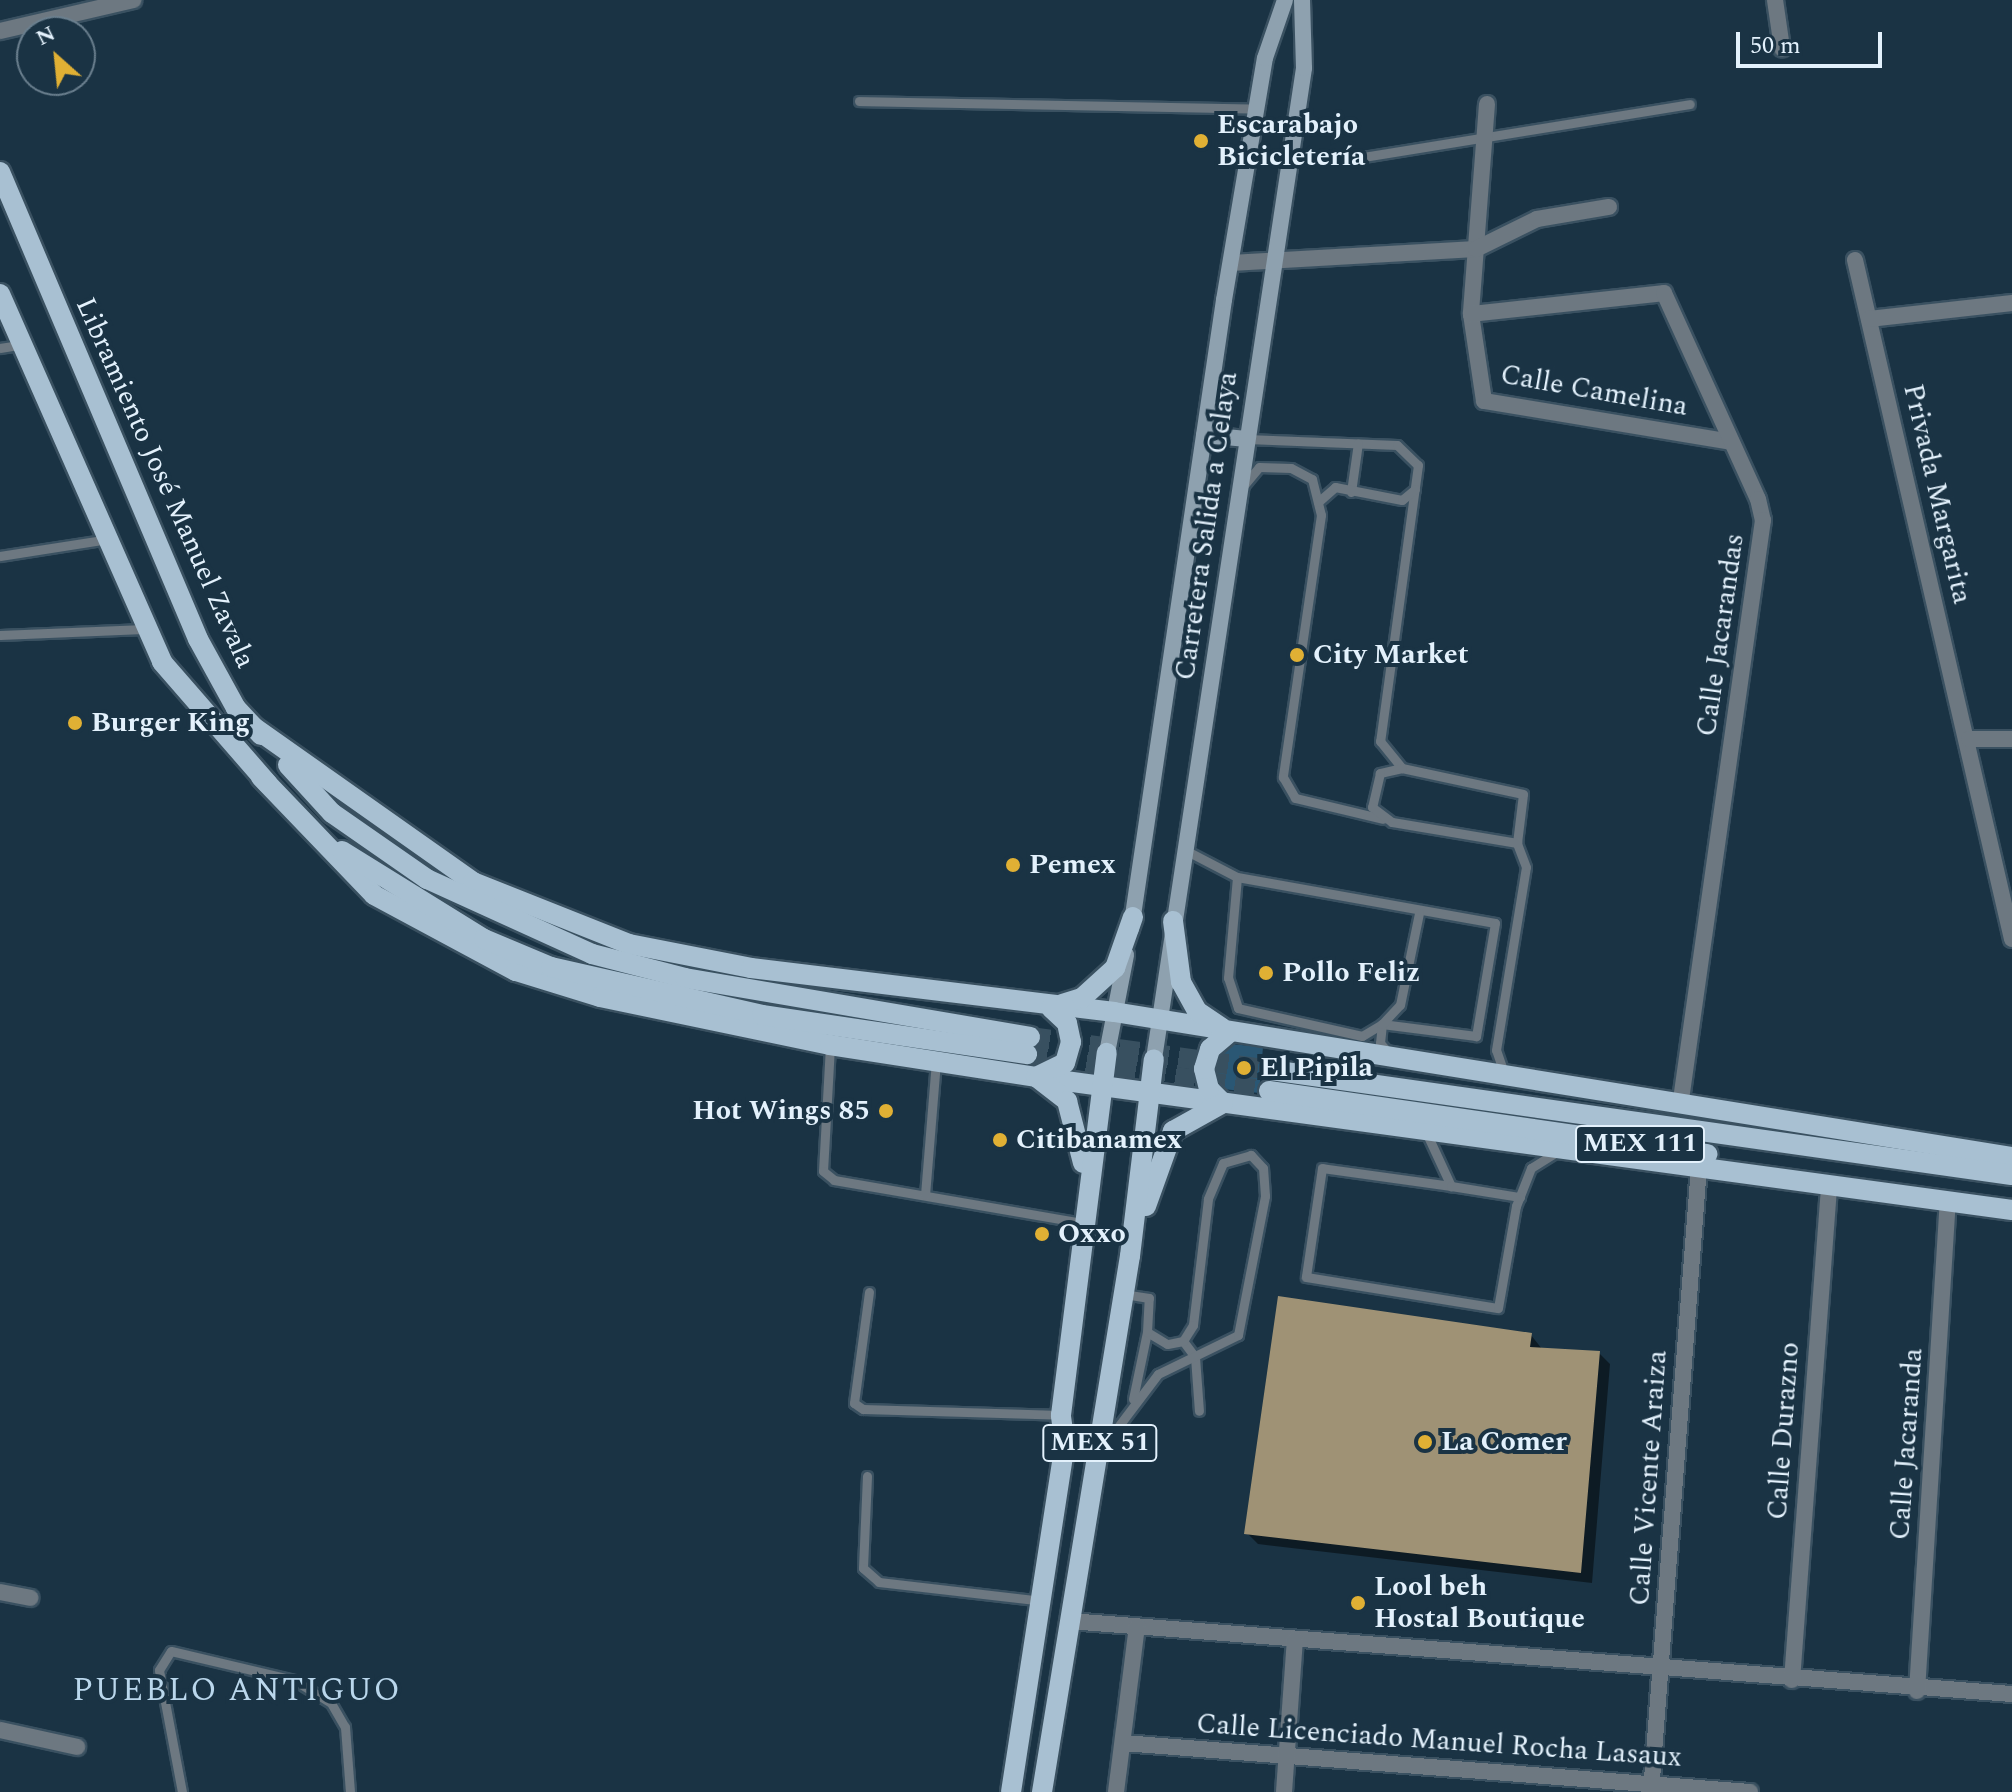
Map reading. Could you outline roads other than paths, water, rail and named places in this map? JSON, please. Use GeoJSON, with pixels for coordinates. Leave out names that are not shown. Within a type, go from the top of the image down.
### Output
{"type":"FeatureCollection","features":[{"type":"Feature","properties":{"kind":"main road","name":"Carretera Salida a Celaya"},"geometry":{"type":"LineString","coordinates":[[1107,1053],[1133,917],[1231,263],[1258,109],[1285,0]]}},
{"type":"Feature","properties":{"kind":"main road","name":"Carretera Salida a Celaya"},"geometry":{"type":"LineString","coordinates":[[1154,1059],[1241,488],[1271,261],[1304,68],[1302,0]]}},
{"type":"Feature","properties":{"kind":"main road","name":"Libramiento José Manuel Zavala"},"geometry":{"type":"LineString","coordinates":[[0,172],[165,568],[198,639],[252,726],[332,813],[427,879],[526,928],[685,978],[1028,1045],[762,1015],[551,967],[405,894],[345,854],[261,777],[162,662],[10,346],[0,294]]}},
{"type":"Feature","properties":{"kind":"main road"},"geometry":{"type":"LineString","coordinates":[[1204,435],[1247,439]]}},
{"type":"Feature","properties":{"kind":"main road"},"geometry":{"type":"LineString","coordinates":[[252,726],[405,840],[543,915],[629,944],[751,968],[1051,1008],[1114,1012],[1229,1033],[1681,1100],[2012,1157]]}},
{"type":"Feature","properties":{"kind":"main road"},"geometry":{"type":"LineString","coordinates":[[261,777],[374,895],[516,971],[600,997],[830,1045],[1036,1077],[2012,1210]]}},
{"type":"Feature","properties":{"kind":"main road"},"geometry":{"type":"LineString","coordinates":[[1051,1008],[1100,984],[1115,968],[1133,917]]}},
{"type":"Feature","properties":{"kind":"main road"},"geometry":{"type":"LineString","coordinates":[[1173,921],[1181,982],[1197,1011],[1229,1033]]}},
{"type":"Feature","properties":{"kind":"main road"},"geometry":{"type":"LineString","coordinates":[[1036,1077],[1065,1063],[1071,1042],[1067,1023],[1051,1008]]}},
{"type":"Feature","properties":{"kind":"main road"},"geometry":{"type":"LineString","coordinates":[[1223,1103],[1209,1089],[1204,1069],[1210,1049],[1229,1033]]}},
{"type":"Feature","properties":{"kind":"main road","name":"MEX 51"},"geometry":{"type":"LineString","coordinates":[[1011,1792],[1065,1445],[1061,1415],[1107,1053]]}},
{"type":"Feature","properties":{"kind":"main road","name":"MEX 51"},"geometry":{"type":"LineString","coordinates":[[1042,1792],[1130,1256],[1154,1059]]}},
{"type":"Feature","properties":{"kind":"main road"},"geometry":{"type":"LineString","coordinates":[[1036,1077],[1067,1101],[1083,1145],[1083,1223]]}},
{"type":"Feature","properties":{"kind":"main road","name":"MEX 111"},"geometry":{"type":"LineString","coordinates":[[2012,1175],[1270,1080],[2012,1198]]}},
{"type":"Feature","properties":{"kind":"main road"},"geometry":{"type":"LineString","coordinates":[[1130,1256],[1173,1131],[1223,1103]]}},
{"type":"Feature","properties":{"kind":"street"},"geometry":{"type":"LineString","coordinates":[[0,31],[133,0]]}},
{"type":"Feature","properties":{"kind":"street"},"geometry":{"type":"LineString","coordinates":[[1775,0],[1782,48]]}},
{"type":"Feature","properties":{"kind":"street"},"geometry":{"type":"LineString","coordinates":[[1471,314],[1487,104]]}},
{"type":"Feature","properties":{"kind":"street"},"geometry":{"type":"LineString","coordinates":[[1231,263],[1476,249],[1537,219],[1609,207]]}},
{"type":"Feature","properties":{"kind":"street","name":"Privada Margarita"},"geometry":{"type":"LineString","coordinates":[[1855,260],[1969,739],[2012,939]]}},
{"type":"Feature","properties":{"kind":"street","name":"Calle Jacarandas"},"geometry":{"type":"LineString","coordinates":[[1471,314],[1664,293],[1763,520],[1681,1100]]}},
{"type":"Feature","properties":{"kind":"street"},"geometry":{"type":"LineString","coordinates":[[1869,319],[2012,303]]}},
{"type":"Feature","properties":{"kind":"street","name":"Calle Camelina"},"geometry":{"type":"LineString","coordinates":[[1471,314],[1484,401],[1731,442]]}},
{"type":"Feature","properties":{"kind":"street"},"geometry":{"type":"LineString","coordinates":[[1969,739],[2012,739]]}},
{"type":"Feature","properties":{"kind":"street","name":"Calle Vicente Araiza"},"geometry":{"type":"LineString","coordinates":[[1652,1787],[1699,1167]]}},
{"type":"Feature","properties":{"kind":"street","name":"Calle Durazno"},"geometry":{"type":"LineString","coordinates":[[1792,1680],[1829,1185]]}},
{"type":"Feature","properties":{"kind":"street","name":"Calle Jacaranda"},"geometry":{"type":"LineString","coordinates":[[1917,1691],[1948,1201]]}},
{"type":"Feature","properties":{"kind":"street"},"geometry":{"type":"LineString","coordinates":[[0,1592],[30,1598]]}},
{"type":"Feature","properties":{"kind":"street"},"geometry":{"type":"LineString","coordinates":[[1069,1621],[1917,1691],[2012,1694]]}},
{"type":"Feature","properties":{"kind":"street"},"geometry":{"type":"LineString","coordinates":[[1116,1792],[1137,1626]]}},
{"type":"Feature","properties":{"kind":"street"},"geometry":{"type":"LineString","coordinates":[[1284,1792],[1295,1639]]}},
{"type":"Feature","properties":{"kind":"street"},"geometry":{"type":"LineString","coordinates":[[0,1730],[77,1747]]}},
{"type":"Feature","properties":{"kind":"street","name":"Calle Licenciado Manuel Rocha Lasaux"},"geometry":{"type":"LineString","coordinates":[[1123,1743],[1652,1787],[1750,1792]]}},
{"type":"Feature","properties":{"kind":"lane"},"geometry":{"type":"LineString","coordinates":[[859,101],[1258,109]]}},
{"type":"Feature","properties":{"kind":"lane"},"geometry":{"type":"LineString","coordinates":[[1363,157],[1690,104]]}},
{"type":"Feature","properties":{"kind":"lane"},"geometry":{"type":"LineString","coordinates":[[1247,439],[1397,445],[1418,465],[1380,741],[1402,768]]}},
{"type":"Feature","properties":{"kind":"lane"},"geometry":{"type":"LineString","coordinates":[[1351,492],[1358,443]]}},
{"type":"Feature","properties":{"kind":"lane"},"geometry":{"type":"LineString","coordinates":[[1241,488],[1259,467],[1291,468],[1312,479],[1318,502],[1283,777],[1305,802],[1392,822],[1517,843]]}},
{"type":"Feature","properties":{"kind":"lane"},"geometry":{"type":"LineString","coordinates":[[1318,502],[1335,487],[1402,500],[1415,489]]}},
{"type":"Feature","properties":{"kind":"lane"},"geometry":{"type":"LineString","coordinates":[[0,556],[102,540]]}},
{"type":"Feature","properties":{"kind":"lane"},"geometry":{"type":"LineString","coordinates":[[0,635],[144,629]]}},
{"type":"Feature","properties":{"kind":"lane"},"geometry":{"type":"LineString","coordinates":[[1392,822],[1372,807],[1380,773],[1402,768],[1523,794],[1517,843],[1526,867],[1496,1050],[1504,1073]]}},
{"type":"Feature","properties":{"kind":"lane"},"geometry":{"type":"LineString","coordinates":[[1185,850],[1237,877],[1419,913],[1495,923],[1476,1036],[1382,1024]]}},
{"type":"Feature","properties":{"kind":"lane"},"geometry":{"type":"LineString","coordinates":[[1237,877],[1228,978],[1238,1008],[1362,1036],[1382,1024],[1400,1005],[1419,913]]}},
{"type":"Feature","properties":{"kind":"lane"},"geometry":{"type":"LineString","coordinates":[[1382,1024],[1380,1043],[1390,1055]]}},
{"type":"Feature","properties":{"kind":"lane"},"geometry":{"type":"LineString","coordinates":[[830,1045],[823,1171],[834,1180],[1083,1223]]}},
{"type":"Feature","properties":{"kind":"lane"},"geometry":{"type":"LineString","coordinates":[[925,1195],[936,1060]]}},
{"type":"Feature","properties":{"kind":"lane"},"geometry":{"type":"LineString","coordinates":[[1426,1132],[1451,1186]]}},
{"type":"Feature","properties":{"kind":"lane"},"geometry":{"type":"LineString","coordinates":[[1520,1197],[1322,1168],[1306,1277],[1498,1308],[1520,1197],[1531,1168],[1563,1148]]}},
{"type":"Feature","properties":{"kind":"lane"},"geometry":{"type":"LineString","coordinates":[[1133,1399],[1158,1374],[1238,1335],[1265,1196],[1263,1168],[1251,1155],[1223,1163],[1208,1199],[1193,1325],[1183,1341],[1167,1344],[1147,1332]]}},
{"type":"Feature","properties":{"kind":"lane"},"geometry":{"type":"LineString","coordinates":[[869,1292],[854,1403],[863,1409],[1061,1415]]}},
{"type":"Feature","properties":{"kind":"lane"},"geometry":{"type":"LineString","coordinates":[[1065,1445],[1099,1452],[1124,1426],[1147,1332],[1149,1298],[1124,1294]]}},
{"type":"Feature","properties":{"kind":"lane"},"geometry":{"type":"LineString","coordinates":[[1183,1341],[1195,1357],[1199,1411]]}},
{"type":"Feature","properties":{"kind":"lane"},"geometry":{"type":"LineString","coordinates":[[867,1476],[863,1568],[879,1582],[1042,1601]]}},
{"type":"Feature","properties":{"kind":"lane"},"geometry":{"type":"LineString","coordinates":[[182,1792],[159,1670],[171,1651],[294,1680],[331,1703],[345,1727],[350,1792]]}},
{"type":"Feature","properties":{"kind":"tunnel"},"geometry":{"type":"LineString","coordinates":[[1030,1037],[1271,1070]]}},
{"type":"Feature","properties":{"kind":"tunnel"},"geometry":{"type":"LineString","coordinates":[[1027,1054],[1269,1091]]}},
{"type":"Feature","properties":{"kind":"place","name":"Escarabajo Bicicletería"},"geometry":{"type":"Point","coordinates":[1201,141]}},
{"type":"Feature","properties":{"kind":"place","name":"City Market"},"geometry":{"type":"Point","coordinates":[1297,655]}},
{"type":"Feature","properties":{"kind":"place","name":"Burger King"},"geometry":{"type":"Point","coordinates":[75,723]}},
{"type":"Feature","properties":{"kind":"place","name":"Pemex"},"geometry":{"type":"Point","coordinates":[1013,865]}},
{"type":"Feature","properties":{"kind":"place","name":"Pollo Feliz"},"geometry":{"type":"Point","coordinates":[1266,973]}},
{"type":"Feature","properties":{"kind":"place","name":"El Pipila"},"geometry":{"type":"Point","coordinates":[1244,1068]}},
{"type":"Feature","properties":{"kind":"place","name":"Hot Wings 85"},"geometry":{"type":"Point","coordinates":[886,1111]}},
{"type":"Feature","properties":{"kind":"place","name":"Citibanamex"},"geometry":{"type":"Point","coordinates":[1000,1140]}},
{"type":"Feature","properties":{"kind":"place","name":"Oxxo"},"geometry":{"type":"Point","coordinates":[1042,1234]}},
{"type":"Feature","properties":{"kind":"place","name":"La Comer"},"geometry":{"type":"Point","coordinates":[1425,1442]}},
{"type":"Feature","properties":{"kind":"place","name":"Lool beh Hostal Boutique"},"geometry":{"type":"Point","coordinates":[1358,1603]}},
{"type":"Feature","properties":{"kind":"district","name":"PUEBLO ANTIGUO"},"geometry":{"type":"Point","coordinates":[237,1691]}}]}
